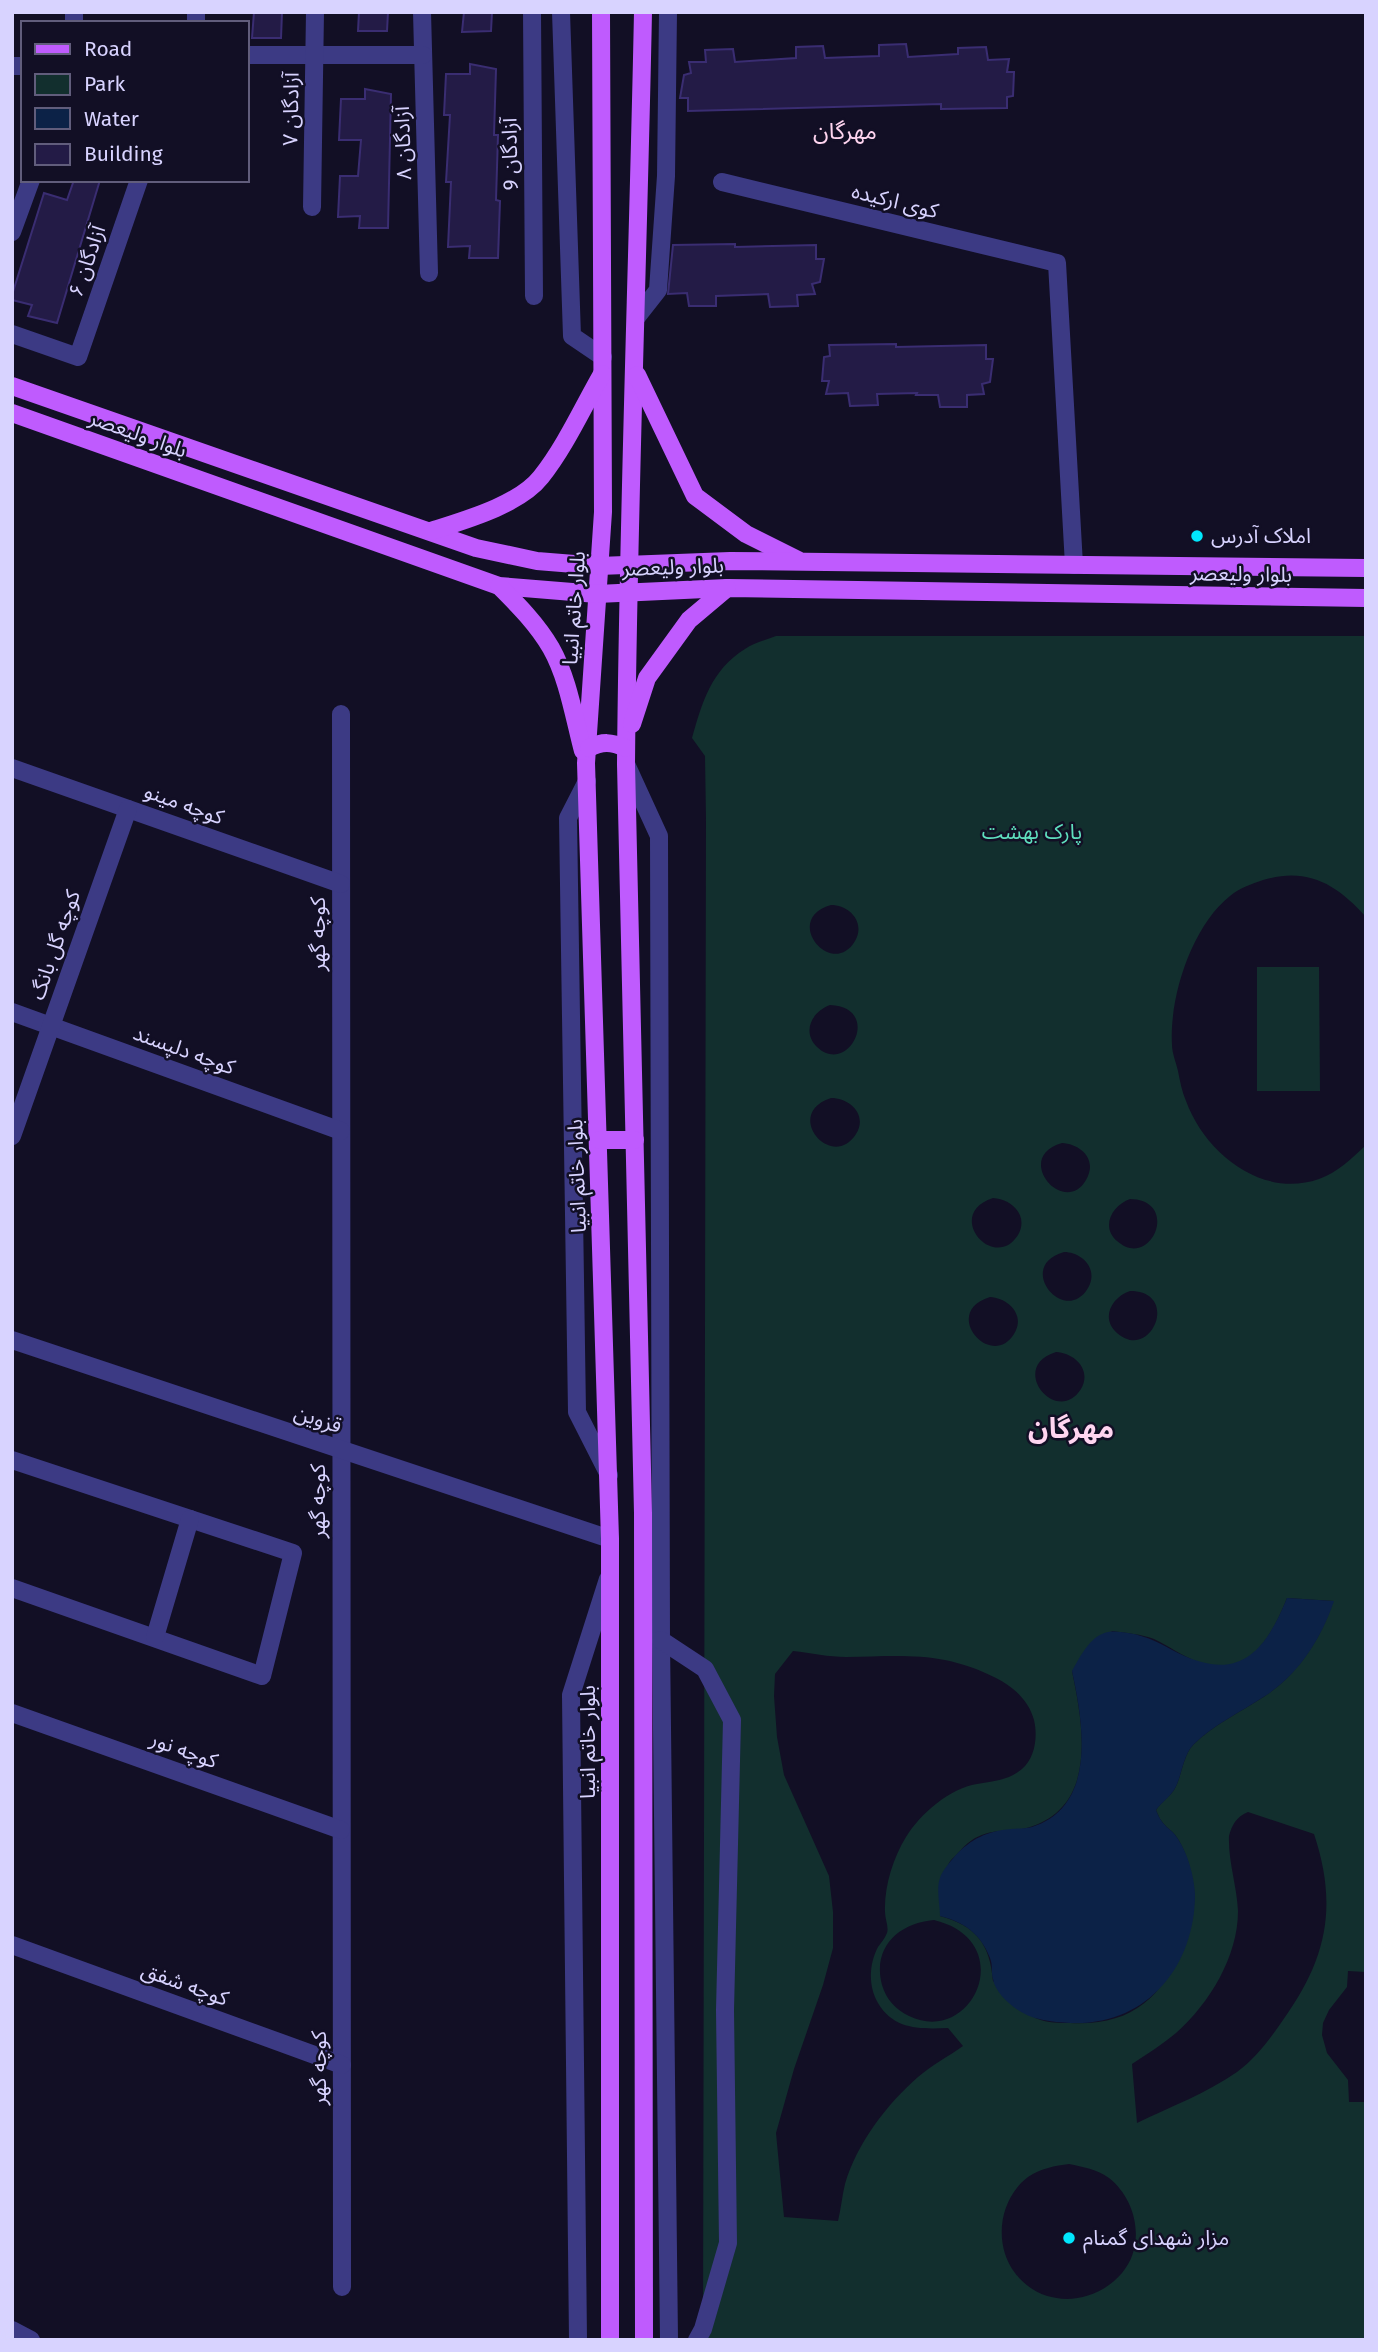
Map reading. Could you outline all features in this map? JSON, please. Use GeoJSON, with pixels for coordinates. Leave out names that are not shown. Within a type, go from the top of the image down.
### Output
{"type":"FeatureCollection","features":[{"type":"Feature","properties":{"kind":"main road","name":"بلوار خاتم انبیا"},"geometry":{"type":"LineString","coordinates":[[601,12],[603,512],[587,764],[610,1539],[610,2340]]}},
{"type":"Feature","properties":{"kind":"main road"},"geometry":{"type":"LineString","coordinates":[[643,12],[626,751],[643,1513],[644,2340]]}},
{"type":"Feature","properties":{"kind":"main road"},"geometry":{"type":"LineString","coordinates":[[431,531],[476,517],[509,502],[540,478],[603,364]]}},
{"type":"Feature","properties":{"kind":"main road"},"geometry":{"type":"LineString","coordinates":[[635,371],[695,496],[746,534],[801,562]]}},
{"type":"Feature","properties":{"kind":"main road","name":"بلوار ولیعصر"},"geometry":{"type":"LineString","coordinates":[[12,386],[482,550],[537,561],[599,566],[730,561],[1366,568]]}},
{"type":"Feature","properties":{"kind":"main road"},"geometry":{"type":"LineString","coordinates":[[604,400],[620,410],[634,399]]}},
{"type":"Feature","properties":{"kind":"main road","name":"بلوار ولیعصر"},"geometry":{"type":"LineString","coordinates":[[12,413],[499,586],[597,594],[727,587],[1366,598]]}},
{"type":"Feature","properties":{"kind":"main road"},"geometry":{"type":"LineString","coordinates":[[473,575],[483,564],[482,550]]}},
{"type":"Feature","properties":{"kind":"main road"},"geometry":{"type":"LineString","coordinates":[[499,586],[531,619],[552,649],[567,690],[587,764]]}},
{"type":"Feature","properties":{"kind":"main road"},"geometry":{"type":"LineString","coordinates":[[626,751],[647,678],[689,620],[727,587]]}},
{"type":"Feature","properties":{"kind":"main road"},"geometry":{"type":"LineString","coordinates":[[587,764],[600,742],[612,742],[626,751]]}},
{"type":"Feature","properties":{"kind":"main road"},"geometry":{"type":"LineString","coordinates":[[598,1140],[635,1140]]}},
{"type":"Feature","properties":{"kind":"street","name":"آزادگان ۷"},"geometry":{"type":"LineString","coordinates":[[312,206],[315,12]]}},
{"type":"Feature","properties":{"kind":"street","name":"آزادگان ۸"},"geometry":{"type":"LineString","coordinates":[[422,12],[429,273]]}},
{"type":"Feature","properties":{"kind":"street","name":"آزادگان 9"},"geometry":{"type":"LineString","coordinates":[[532,12],[534,296]]}},
{"type":"Feature","properties":{"kind":"street"},"geometry":{"type":"LineString","coordinates":[[561,12],[572,336],[603,364]]}},
{"type":"Feature","properties":{"kind":"street"},"geometry":{"type":"LineString","coordinates":[[636,318],[658,290],[666,176],[668,12]]}},
{"type":"Feature","properties":{"kind":"street"},"geometry":{"type":"LineString","coordinates":[[248,55],[423,55]]}},
{"type":"Feature","properties":{"kind":"street"},"geometry":{"type":"LineString","coordinates":[[12,232],[30,182]]}},
{"type":"Feature","properties":{"kind":"street","name":"آزادگان ۶"},"geometry":{"type":"LineString","coordinates":[[12,334],[78,357],[138,182]]}},
{"type":"Feature","properties":{"kind":"street","name":"کوی ارکیده"},"geometry":{"type":"LineString","coordinates":[[722,182],[1057,263],[1074,565]]}},
{"type":"Feature","properties":{"kind":"street","name":"کوچه گهر"},"geometry":{"type":"LineString","coordinates":[[341,715],[342,2287]]}},
{"type":"Feature","properties":{"kind":"street"},"geometry":{"type":"LineString","coordinates":[[626,751],[659,836],[661,1640],[669,2340]]}},
{"type":"Feature","properties":{"kind":"street"},"geometry":{"type":"LineString","coordinates":[[587,764],[568,818],[577,1412],[609,1475]]}},
{"type":"Feature","properties":{"kind":"street","name":"کوچه مینو"},"geometry":{"type":"LineString","coordinates":[[12,768],[341,884]]}},
{"type":"Feature","properties":{"kind":"street","name":"کوچه گل بانگ"},"geometry":{"type":"LineString","coordinates":[[12,1136],[128,808]]}},
{"type":"Feature","properties":{"kind":"street","name":"کوچه دلپسند"},"geometry":{"type":"LineString","coordinates":[[12,1012],[341,1131]]}},
{"type":"Feature","properties":{"kind":"street","name":"قزوین"},"geometry":{"type":"LineString","coordinates":[[12,1340],[610,1539]]}},
{"type":"Feature","properties":{"kind":"street"},"geometry":{"type":"LineString","coordinates":[[12,1460],[293,1553],[262,1676],[12,1588]]}},
{"type":"Feature","properties":{"kind":"street"},"geometry":{"type":"LineString","coordinates":[[155,1637],[190,1519]]}},
{"type":"Feature","properties":{"kind":"street"},"geometry":{"type":"LineString","coordinates":[[578,2340],[571,1695],[610,1573]]}},
{"type":"Feature","properties":{"kind":"street"},"geometry":{"type":"LineString","coordinates":[[661,1640],[705,1670],[732,1720],[725,2010],[728,2243],[703,2329],[696,2340]]}},
{"type":"Feature","properties":{"kind":"street","name":"کوچه نور"},"geometry":{"type":"LineString","coordinates":[[12,1713],[341,1830]]}},
{"type":"Feature","properties":{"kind":"street","name":"کوچه شفق"},"geometry":{"type":"LineString","coordinates":[[12,1945],[342,2065]]}},
{"type":"Feature","properties":{"kind":"street"},"geometry":{"type":"LineString","coordinates":[[12,2330],[31,2340]]}},
{"type":"Feature","properties":{"kind":"green space","name":"پارک بهشت"},"geometry":{"type":"Polygon","coordinates":[[[776,636],[1366,636],[1366,917],[1344,895],[1307,877],[1279,877],[1241,888],[1216,909],[1194,944],[1174,1006],[1172,1045],[1183,1094],[1195,1120],[1221,1154],[1257,1177],[1277,1183],[1298,1184],[1319,1179],[1338,1169],[1366,1145],[1366,1972],[1348,1971],[1347,1987],[1329,2010],[1323,2023],[1322,2035],[1327,2053],[1348,2080],[1349,2102],[1366,2102],[1366,2340],[703,2340],[706,819],[705,756],[692,738],[704,700],[724,667],[745,649],[776,636]],[[831,905],[817,912],[810,922],[816,943],[835,954],[845,951],[858,934],[854,916],[838,906],[831,905]],[[830,1005],[814,1017],[810,1035],[817,1047],[829,1054],[840,1053],[849,1047],[858,1027],[855,1017],[846,1009],[830,1005]],[[831,1098],[817,1106],[811,1116],[811,1126],[816,1136],[825,1144],[835,1147],[846,1144],[856,1134],[860,1120],[850,1104],[831,1098]],[[1062,1143],[1048,1150],[1042,1160],[1042,1171],[1047,1181],[1056,1189],[1066,1192],[1077,1190],[1089,1173],[1089,1160],[1086,1154],[1075,1146],[1062,1143]],[[993,1198],[979,1206],[972,1216],[978,1237],[986,1244],[997,1248],[1008,1245],[1018,1235],[1021,1228],[1020,1215],[1012,1205],[993,1198]],[[1130,1199],[1114,1211],[1109,1229],[1117,1241],[1129,1248],[1141,1247],[1150,1241],[1157,1221],[1154,1210],[1145,1202],[1130,1199]],[[1064,1252],[1050,1259],[1043,1269],[1049,1290],[1057,1297],[1068,1301],[1078,1298],[1088,1288],[1091,1281],[1090,1268],[1082,1258],[1064,1252]],[[1130,1291],[1113,1303],[1109,1321],[1117,1333],[1129,1340],[1141,1339],[1150,1333],[1157,1312],[1154,1302],[1145,1294],[1130,1291]],[[990,1297],[976,1304],[969,1314],[970,1325],[983,1343],[994,1346],[1004,1344],[1014,1334],[1018,1320],[1009,1304],[990,1297]],[[1056,1352],[1042,1359],[1036,1369],[1036,1380],[1041,1390],[1050,1398],[1060,1401],[1071,1399],[1084,1382],[1083,1369],[1075,1359],[1056,1352]],[[1287,1598],[1265,1640],[1244,1660],[1231,1665],[1216,1666],[1192,1660],[1149,1637],[1112,1631],[1072,1671],[1082,1737],[1077,1781],[1068,1800],[1054,1815],[1033,1826],[987,1833],[978,1837],[969,1842],[950,1862],[945,1874],[940,1916],[972,1931],[985,1947],[993,1981],[1033,2017],[1058,2023],[1110,2020],[1141,2006],[1153,1995],[1174,1965],[1192,1918],[1194,1889],[1184,1851],[1156,1810],[1175,1789],[1186,1756],[1193,1745],[1219,1724],[1277,1687],[1298,1666],[1315,1642],[1333,1601],[1287,1598]],[[793,1651],[775,1674],[777,1737],[784,1775],[829,1876],[833,1912],[833,1948],[776,2133],[784,2217],[838,2221],[850,2169],[874,2125],[918,2077],[963,2046],[948,2028],[918,2028],[900,2023],[884,2012],[875,1996],[871,1968],[878,1947],[887,1933],[885,1902],[893,1863],[912,1828],[946,1796],[967,1786],[1006,1778],[1022,1769],[1033,1753],[1035,1727],[1025,1701],[1015,1690],[977,1669],[958,1663],[923,1657],[840,1657],[793,1651]],[[1248,1812],[1238,1819],[1229,1836],[1238,1911],[1233,1945],[1220,1978],[1200,2008],[1176,2033],[1132,2064],[1137,2123],[1213,2087],[1250,2061],[1273,2034],[1298,1997],[1318,1953],[1326,1908],[1321,1860],[1314,1834],[1248,1812]],[[934,1920],[921,1922],[891,1939],[885,1949],[880,1971],[886,1995],[896,2007],[904,2014],[932,2022],[952,2017],[968,2005],[978,1988],[981,1968],[975,1948],[960,1931],[934,1920]],[[1069,2164],[1028,2177],[1011,2197],[1002,2222],[1004,2249],[1015,2273],[1026,2285],[1039,2293],[1053,2298],[1083,2297],[1110,2284],[1129,2262],[1136,2236],[1132,2210],[1119,2187],[1095,2170],[1069,2164]]]}},
{"type":"Feature","properties":{"kind":"green space"},"geometry":{"type":"Polygon","coordinates":[[[1257,967],[1319,967],[1320,1091],[1257,1091],[1257,967]]]}},
{"type":"Feature","properties":{"kind":"water"},"geometry":{"type":"Polygon","coordinates":[[[1287,1598],[1334,1601],[1323,1629],[1298,1666],[1277,1687],[1219,1724],[1193,1745],[1186,1756],[1175,1789],[1156,1810],[1161,1821],[1182,1845],[1190,1865],[1195,1894],[1193,1921],[1176,1968],[1161,1987],[1143,2003],[1122,2014],[1098,2021],[1056,2022],[1021,2012],[996,1988],[990,1958],[977,1936],[957,1922],[940,1916],[938,1892],[942,1872],[961,1850],[973,1841],[1002,1830],[1032,1827],[1053,1816],[1068,1801],[1077,1782],[1082,1737],[1072,1671],[1088,1645],[1097,1637],[1115,1632],[1135,1634],[1199,1661],[1218,1665],[1233,1663],[1247,1657],[1259,1647],[1279,1617],[1287,1598]]]}},
{"type":"Feature","properties":{"kind":"building"},"geometry":{"type":"Polygon","coordinates":[[[254,12],[282,12],[281,38],[252,38],[254,12]]]}},
{"type":"Feature","properties":{"kind":"building"},"geometry":{"type":"Polygon","coordinates":[[[359,12],[388,12],[387,31],[358,31],[359,12]]]}},
{"type":"Feature","properties":{"kind":"building"},"geometry":{"type":"Polygon","coordinates":[[[464,12],[492,12],[491,31],[462,32],[464,12]]]}},
{"type":"Feature","properties":{"kind":"building"},"geometry":{"type":"Polygon","coordinates":[[[906,44],[908,57],[958,54],[958,48],[986,47],[988,60],[1009,59],[1007,72],[1014,72],[1013,96],[1007,97],[1007,108],[941,109],[941,104],[688,111],[688,98],[680,98],[684,75],[691,73],[689,62],[706,62],[705,50],[733,49],[735,62],[796,58],[796,47],[823,46],[825,58],[879,56],[879,45],[906,44]]]}},
{"type":"Feature","properties":{"kind":"building"},"geometry":{"type":"Polygon","coordinates":[[[470,64],[496,69],[494,135],[498,135],[498,258],[469,258],[470,246],[448,247],[451,182],[446,182],[450,115],[444,115],[446,74],[470,74],[470,64]]]}},
{"type":"Feature","properties":{"kind":"building"},"geometry":{"type":"Polygon","coordinates":[[[365,89],[391,94],[388,228],[359,228],[360,216],[338,217],[340,176],[358,176],[361,140],[339,140],[341,99],[365,99],[365,89]]]}},
{"type":"Feature","properties":{"kind":"building"},"geometry":{"type":"Polygon","coordinates":[[[73,182],[99,182],[57,323],[28,316],[32,305],[12,300],[12,295],[44,193],[67,200],[73,182]]]}},
{"type":"Feature","properties":{"kind":"building"},"geometry":{"type":"Polygon","coordinates":[[[735,244],[735,247],[816,245],[816,259],[824,259],[820,282],[812,284],[815,294],[797,295],[798,306],[770,307],[768,294],[716,296],[716,306],[689,306],[687,293],[668,294],[673,245],[735,244]]]}},
{"type":"Feature","properties":{"kind":"building"},"geometry":{"type":"Polygon","coordinates":[[[896,344],[896,347],[986,345],[986,359],[993,359],[990,382],[982,384],[984,394],[967,395],[967,407],[940,407],[938,395],[916,395],[917,393],[877,394],[878,405],[850,406],[848,393],[826,394],[829,381],[822,381],[824,357],[830,356],[829,345],[896,344]]]}},
{"type":"Feature","properties":{"kind":"place","name":"املاک آدرس"},"geometry":{"type":"Point","coordinates":[1197,536]}},
{"type":"Feature","properties":{"kind":"place","name":"مزار شهدای گمنام"},"geometry":{"type":"Point","coordinates":[1069,2238]}},
{"type":"Feature","properties":{"kind":"district","name":"مهرگان"},"geometry":{"type":"Point","coordinates":[845,131]}},
{"type":"Feature","properties":{"kind":"district","name":"مهرگان"},"geometry":{"type":"Point","coordinates":[1071,1428]}}]}
